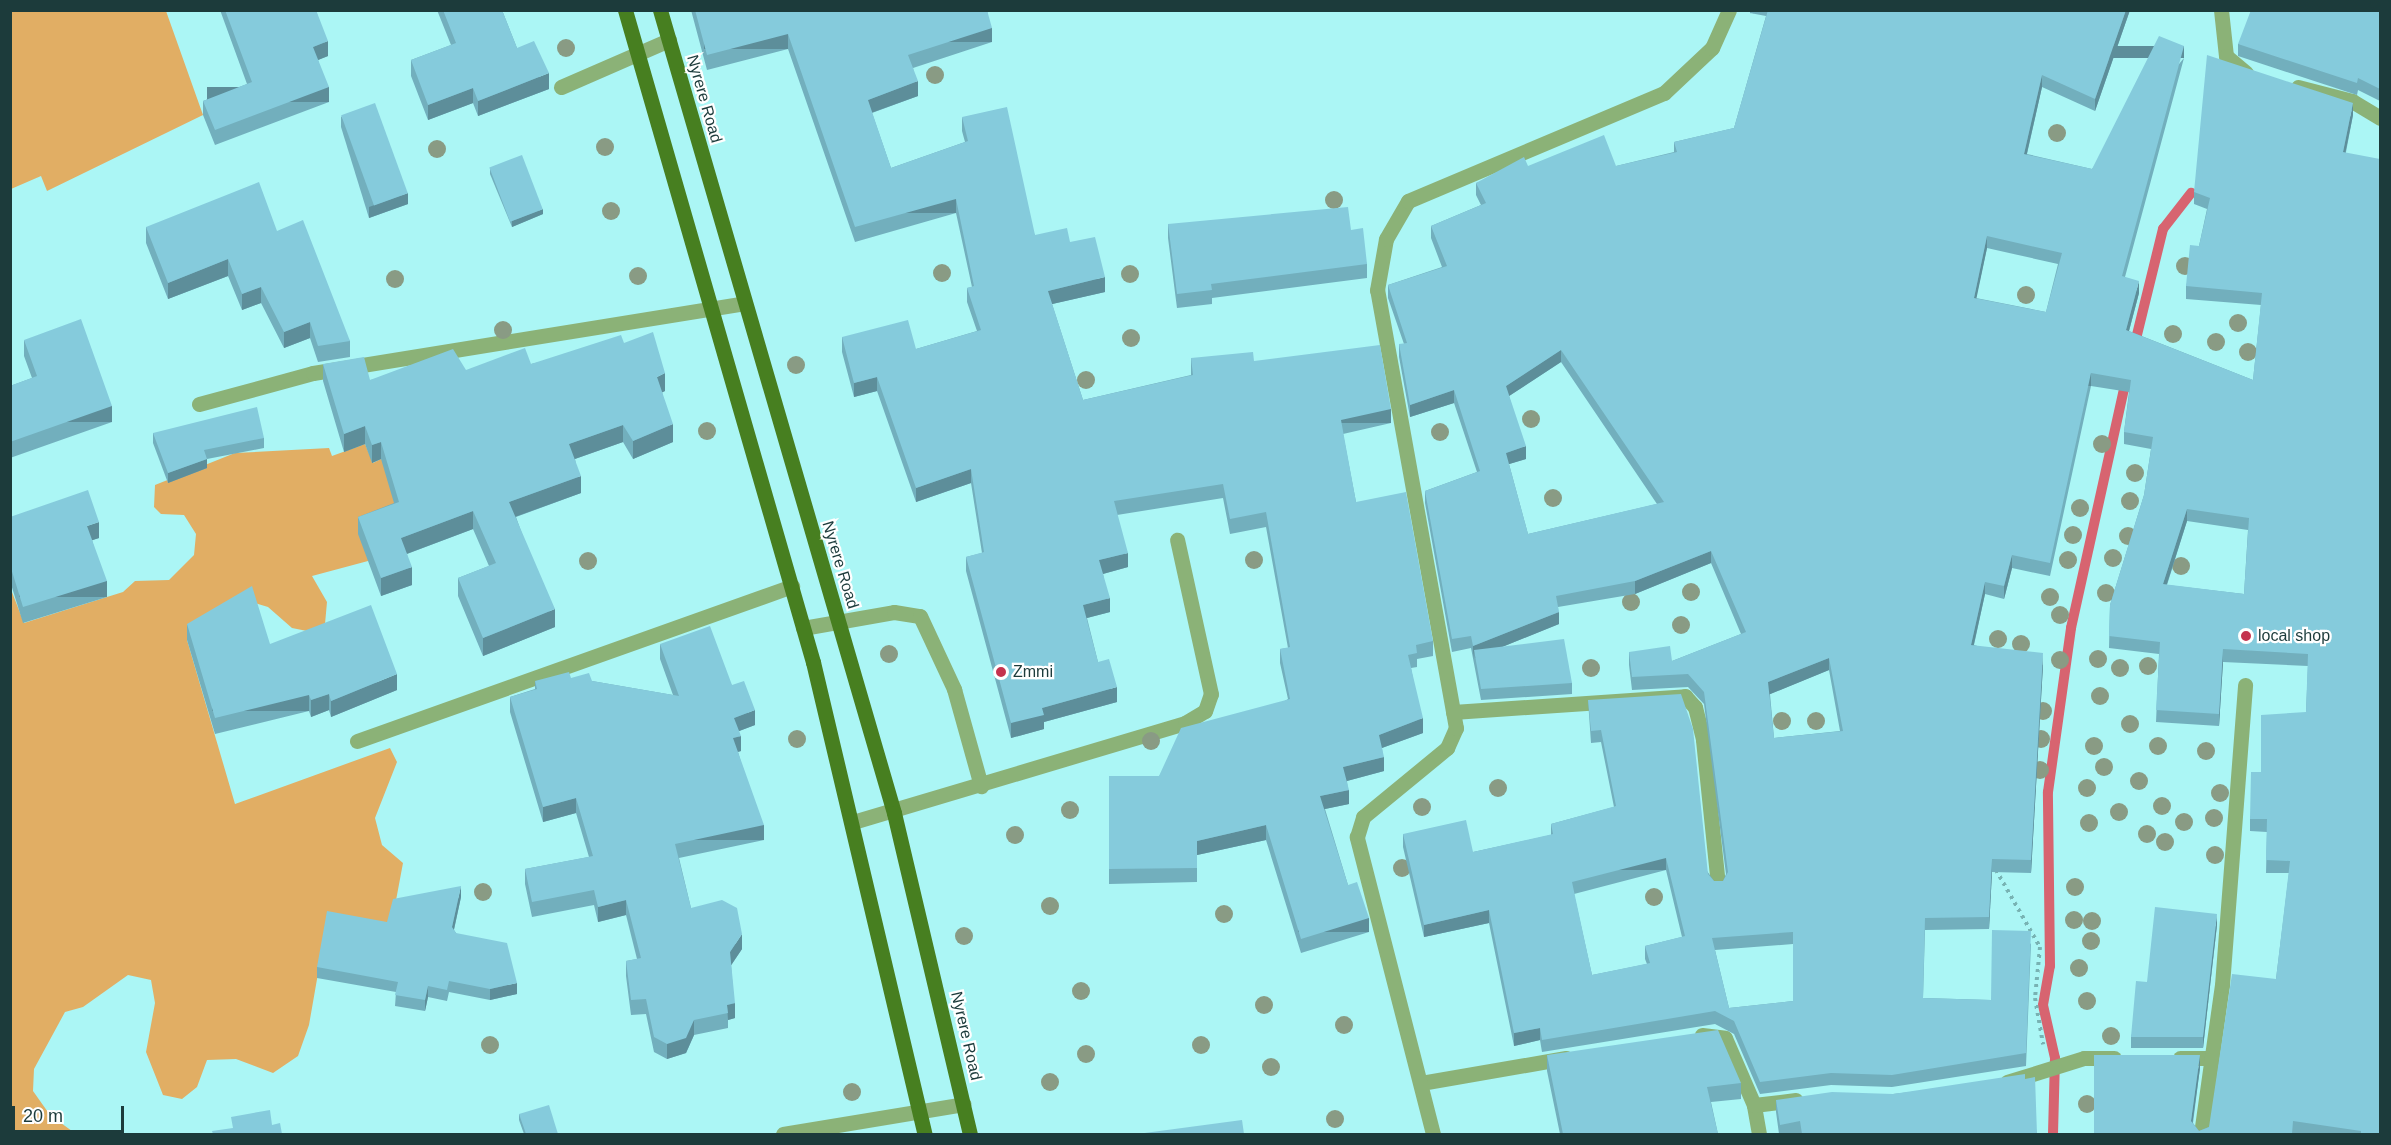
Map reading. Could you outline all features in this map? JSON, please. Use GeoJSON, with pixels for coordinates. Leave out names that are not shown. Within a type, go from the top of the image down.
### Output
{"type":"FeatureCollection","features":[{"type":"Feature","properties":{"kind":"main road"},"geometry":{"type":"LineString","coordinates":[[625,10],[792,586],[853,822],[925,1134]]}},
{"type":"Feature","properties":{"kind":"main road","name":"Nyrere Road"},"geometry":{"type":"LineString","coordinates":[[660,10],[743,303],[894,813],[970,1134]]}},
{"type":"Feature","properties":{"kind":"street"},"geometry":{"type":"LineString","coordinates":[[1433,1134],[1358,837],[1363,817],[1383,796],[1454,739],[1453,712],[1377,290],[1386,238],[1408,201],[1664,93],[1712,48],[1729,10]]}},
{"type":"Feature","properties":{"kind":"street"},"geometry":{"type":"LineString","coordinates":[[2221,10],[2226,56],[2236,69],[2266,80]]}},
{"type":"Feature","properties":{"kind":"street"},"geometry":{"type":"LineString","coordinates":[[561,87],[636,52],[669,40]]}},
{"type":"Feature","properties":{"kind":"street"},"geometry":{"type":"LineString","coordinates":[[2285,84],[2336,95],[2380,117]]}},
{"type":"Feature","properties":{"kind":"street"},"geometry":{"type":"LineString","coordinates":[[199,404],[377,362],[712,312],[743,303]]}},
{"type":"Feature","properties":{"kind":"street"},"geometry":{"type":"LineString","coordinates":[[853,822],[894,813],[1185,723],[1205,711],[1211,694],[1177,540]]}},
{"type":"Feature","properties":{"kind":"street"},"geometry":{"type":"LineString","coordinates":[[357,741],[792,586]]}},
{"type":"Feature","properties":{"kind":"street"},"geometry":{"type":"LineString","coordinates":[[803,628],[837,618],[894,612],[920,616],[954,689],[981,786]]}},
{"type":"Feature","properties":{"kind":"street"},"geometry":{"type":"LineString","coordinates":[[2201,1134],[2209,1058],[2222,985],[2245,684]]}},
{"type":"Feature","properties":{"kind":"street"},"geometry":{"type":"LineString","coordinates":[[1453,712],[1685,696],[1695,707],[1703,740],[1718,885]]}},
{"type":"Feature","properties":{"kind":"street"},"geometry":{"type":"LineString","coordinates":[[1689,1037],[1712,1033],[1725,1038],[1754,1105],[1759,1134]]}},
{"type":"Feature","properties":{"kind":"street"},"geometry":{"type":"LineString","coordinates":[[1421,1083],[1584,1055]]}},
{"type":"Feature","properties":{"kind":"street"},"geometry":{"type":"LineString","coordinates":[[1995,1084],[2084,1058],[2130,1058]]}},
{"type":"Feature","properties":{"kind":"street"},"geometry":{"type":"LineString","coordinates":[[2164,1058],[2209,1058]]}},
{"type":"Feature","properties":{"kind":"street"},"geometry":{"type":"LineString","coordinates":[[1754,1105],[1810,1098]]}},
{"type":"Feature","properties":{"kind":"street"},"geometry":{"type":"LineString","coordinates":[[783,1134],[964,1104]]}},
{"type":"Feature","properties":{"kind":"path"},"geometry":{"type":"LineString","coordinates":[[1985,868],[1995,869],[2040,947],[2035,998],[2053,1068]]}},
{"type":"Feature","properties":{"kind":"shaded area"},"geometry":{"type":"Polygon","coordinates":[[[11,10],[166,11],[203,115],[47,191],[41,176],[11,189],[11,10]]]}},
{"type":"Feature","properties":{"kind":"shaded area"},"geometry":{"type":"Polygon","coordinates":[[[365,444],[373,463],[381,459],[426,506],[368,561],[312,576],[327,602],[325,624],[307,631],[292,628],[268,607],[252,602],[187,640],[235,804],[390,748],[397,762],[375,818],[382,845],[403,863],[391,927],[327,922],[309,1025],[298,1056],[273,1073],[236,1059],[207,1060],[197,1087],[182,1099],[163,1095],[146,1052],[155,1003],[151,980],[128,975],[83,1007],[65,1012],[34,1069],[33,1091],[50,1115],[76,1134],[11,1134],[10,587],[24,623],[123,592],[135,581],[169,580],[194,555],[196,534],[184,515],[161,514],[154,507],[155,485],[235,453],[329,448],[332,456],[365,444]]]}},
{"type":"Feature","properties":{"kind":"building"},"geometry":{"type":"Polygon","coordinates":[[[225,10],[316,10],[328,41],[313,47],[329,87],[215,130],[203,101],[252,82],[225,10]]]}},
{"type":"Feature","properties":{"kind":"building"},"geometry":{"type":"Polygon","coordinates":[[[443,10],[502,10],[517,48],[534,41],[549,73],[478,101],[473,88],[428,105],[411,60],[456,43],[443,10]]]}},
{"type":"Feature","properties":{"kind":"building"},"geometry":{"type":"Polygon","coordinates":[[[695,10],[987,10],[992,28],[908,55],[918,81],[868,100],[891,168],[968,141],[962,117],[1007,107],[1035,235],[1067,228],[1070,242],[1095,237],[1105,277],[1048,291],[1083,400],[1193,375],[1191,358],[1253,352],[1254,361],[1380,345],[1391,409],[1341,420],[1356,502],[1406,492],[1433,641],[1416,645],[1417,653],[1408,655],[1423,718],[1379,735],[1384,757],[1343,767],[1349,790],[1320,796],[1348,885],[1357,882],[1369,918],[1301,939],[1266,825],[1197,841],[1197,868],[1109,869],[1109,776],[1159,776],[1181,728],[1290,699],[1280,649],[1290,647],[1266,512],[1230,519],[1223,484],[1114,501],[1128,553],[1099,560],[1110,598],[1083,605],[1098,662],[1109,659],[1117,687],[1042,708],[1044,715],[1011,723],[966,557],[984,552],[971,469],[916,488],[877,377],[854,383],[842,337],[908,320],[916,349],[981,330],[967,288],[974,286],[956,199],[855,227],[788,34],[707,55],[695,10]]]}},
{"type":"Feature","properties":{"kind":"building"},"geometry":{"type":"Polygon","coordinates":[[[1768,10],[2126,10],[2095,99],[2042,75],[2024,154],[2092,169],[2159,36],[2184,46],[2122,276],[2139,281],[2126,330],[2253,380],[2262,293],[2186,286],[2190,245],[2199,246],[2210,198],[2194,192],[2207,55],[2353,103],[2343,152],[2380,159],[2380,1134],[2361,1134],[2361,1131],[2293,1121],[2292,1134],[2094,1134],[2094,1055],[2200,1055],[2191,1121],[2199,1131],[2209,1127],[2232,974],[2276,979],[2290,861],[2266,860],[2267,819],[2250,819],[2251,772],[2261,772],[2261,715],[2306,712],[2308,654],[2223,649],[2219,714],[2156,710],[2160,642],[2109,636],[2110,605],[2144,495],[2153,437],[2124,432],[2131,380],[2091,373],[2050,563],[2012,555],[2004,586],[1985,582],[1971,645],[2043,653],[2031,860],[1992,859],[1989,917],[1925,918],[1923,998],[1991,1000],[1992,930],[2031,931],[2026,1053],[1892,1075],[1831,1073],[1760,1082],[1734,1021],[1715,1011],[1542,1040],[1540,1028],[1514,1033],[1489,910],[1424,925],[1403,834],[1466,820],[1473,852],[1553,834],[1551,824],[1616,806],[1601,730],[1591,731],[1588,700],[1681,694],[1693,729],[1708,874],[1714,881],[1723,881],[1728,872],[1704,692],[1688,674],[1632,677],[1629,652],[1670,646],[1672,661],[1746,632],[1711,551],[1635,581],[1556,596],[1559,612],[1473,646],[1471,636],[1452,639],[1425,491],[1480,471],[1454,390],[1410,405],[1399,344],[1407,343],[1388,285],[1447,266],[1431,226],[1486,203],[1476,183],[1524,157],[1528,166],[1604,135],[1616,166],[1677,152],[1674,142],[1734,128],[1768,10]],[[1987,236],[1974,298],[2046,312],[2062,253],[1987,236]],[[1561,350],[1506,386],[1526,446],[1506,453],[1528,534],[1664,502],[1561,350]],[[2187,509],[2163,584],[2244,594],[2249,518],[2187,509]],[[1829,658],[1768,682],[1774,738],[1843,731],[1829,658]],[[1666,858],[1572,882],[1592,975],[1650,963],[1645,946],[1685,936],[1666,858]],[[1793,932],[1712,938],[1729,1008],[1793,1001],[1793,932]]]}},
{"type":"Feature","properties":{"kind":"building"},"geometry":{"type":"Polygon","coordinates":[[[2251,10],[2380,10],[2380,89],[2358,78],[2357,83],[2238,44],[2251,10]]]}},
{"type":"Feature","properties":{"kind":"building"},"geometry":{"type":"Polygon","coordinates":[[[375,103],[408,193],[374,206],[341,115],[375,103]]]}},
{"type":"Feature","properties":{"kind":"building"},"geometry":{"type":"Polygon","coordinates":[[[522,155],[543,209],[510,222],[489,168],[522,155]]]}},
{"type":"Feature","properties":{"kind":"building"},"geometry":{"type":"Polygon","coordinates":[[[259,182],[277,231],[303,220],[350,341],[318,346],[310,322],[284,332],[261,287],[242,294],[228,259],[168,283],[146,227],[259,182]]]}},
{"type":"Feature","properties":{"kind":"building"},"geometry":{"type":"Polygon","coordinates":[[[1348,207],[1351,230],[1363,228],[1367,264],[1211,284],[1212,290],[1177,294],[1168,224],[1348,207]]]}},
{"type":"Feature","properties":{"kind":"building"},"geometry":{"type":"Polygon","coordinates":[[[81,319],[112,406],[10,442],[10,386],[37,376],[24,340],[81,319]]]}},
{"type":"Feature","properties":{"kind":"building"},"geometry":{"type":"Polygon","coordinates":[[[653,332],[665,373],[657,377],[673,424],[633,441],[623,425],[569,444],[581,476],[509,502],[555,609],[483,638],[458,578],[496,563],[473,511],[401,538],[412,567],[381,578],[358,517],[399,502],[381,442],[372,445],[365,426],[344,434],[323,364],[364,357],[370,380],[453,349],[466,370],[525,348],[531,364],[621,335],[624,343],[653,332]]]}},
{"type":"Feature","properties":{"kind":"building"},"geometry":{"type":"Polygon","coordinates":[[[257,407],[264,438],[204,450],[207,459],[168,473],[153,433],[257,407]]]}},
{"type":"Feature","properties":{"kind":"building"},"geometry":{"type":"Polygon","coordinates":[[[88,490],[99,522],[87,526],[107,581],[23,607],[10,565],[10,517],[88,490]]]}},
{"type":"Feature","properties":{"kind":"building"},"geometry":{"type":"Polygon","coordinates":[[[252,586],[270,644],[371,605],[397,674],[331,701],[329,694],[311,700],[309,695],[215,718],[187,624],[252,586]]]}},
{"type":"Feature","properties":{"kind":"building"},"geometry":{"type":"Polygon","coordinates":[[[710,626],[732,685],[744,681],[755,710],[734,718],[741,736],[733,738],[764,825],[675,844],[691,908],[722,900],[737,908],[742,934],[730,952],[735,1003],[727,1005],[728,1013],[694,1020],[686,1038],[667,1044],[654,1037],[646,999],[631,1000],[626,961],[641,958],[626,900],[598,907],[594,890],[532,902],[525,869],[593,856],[576,798],[543,807],[510,697],[537,689],[535,681],[569,672],[571,678],[589,673],[592,681],[679,696],[660,644],[710,626]]]}},
{"type":"Feature","properties":{"kind":"building"},"geometry":{"type":"Polygon","coordinates":[[[1564,639],[1572,683],[1481,689],[1474,650],[1564,639]]]}},
{"type":"Feature","properties":{"kind":"building"},"geometry":{"type":"Polygon","coordinates":[[[461,886],[452,927],[456,933],[507,943],[517,983],[490,989],[449,981],[447,990],[428,986],[425,1000],[395,995],[398,982],[317,967],[327,911],[387,922],[393,899],[461,886]]]}},
{"type":"Feature","properties":{"kind":"building"},"geometry":{"type":"Polygon","coordinates":[[[2155,907],[2217,914],[2203,1037],[2131,1037],[2136,981],[2147,982],[2155,907]]]}},
{"type":"Feature","properties":{"kind":"building"},"geometry":{"type":"Polygon","coordinates":[[[1718,1030],[1741,1083],[1707,1087],[1718,1134],[1563,1134],[1547,1055],[1718,1030]]]}},
{"type":"Feature","properties":{"kind":"building"},"geometry":{"type":"Polygon","coordinates":[[[2025,1074],[2025,1079],[2035,1077],[2037,1134],[1802,1134],[1800,1121],[1780,1125],[1776,1100],[1832,1092],[1893,1094],[2025,1074]]]}},
{"type":"Feature","properties":{"kind":"building"},"geometry":{"type":"Polygon","coordinates":[[[549,1105],[558,1134],[526,1134],[519,1114],[549,1105]]]}},
{"type":"Feature","properties":{"kind":"building"},"geometry":{"type":"Polygon","coordinates":[[[270,1110],[272,1125],[280,1123],[282,1134],[213,1134],[212,1131],[233,1128],[231,1117],[270,1110]]]}},
{"type":"Feature","properties":{"kind":"building"},"geometry":{"type":"Polygon","coordinates":[[[1242,1120],[1244,1134],[1137,1134],[1242,1120]]]}},
{"type":"Feature","properties":{"kind":"waterway"},"geometry":{"type":"LineString","coordinates":[[2134,347],[2163,229],[2191,193]]}},
{"type":"Feature","properties":{"kind":"waterway"},"geometry":{"type":"LineString","coordinates":[[2053,1134],[2055,1058],[2043,1005],[2050,966],[2048,792],[2071,628],[2126,380]]}},
{"type":"Feature","properties":{"kind":"place","name":"local shop"},"geometry":{"type":"Point","coordinates":[2246,636]}},
{"type":"Feature","properties":{"kind":"place","name":"Zmmi"},"geometry":{"type":"Point","coordinates":[1001,672]}}]}
